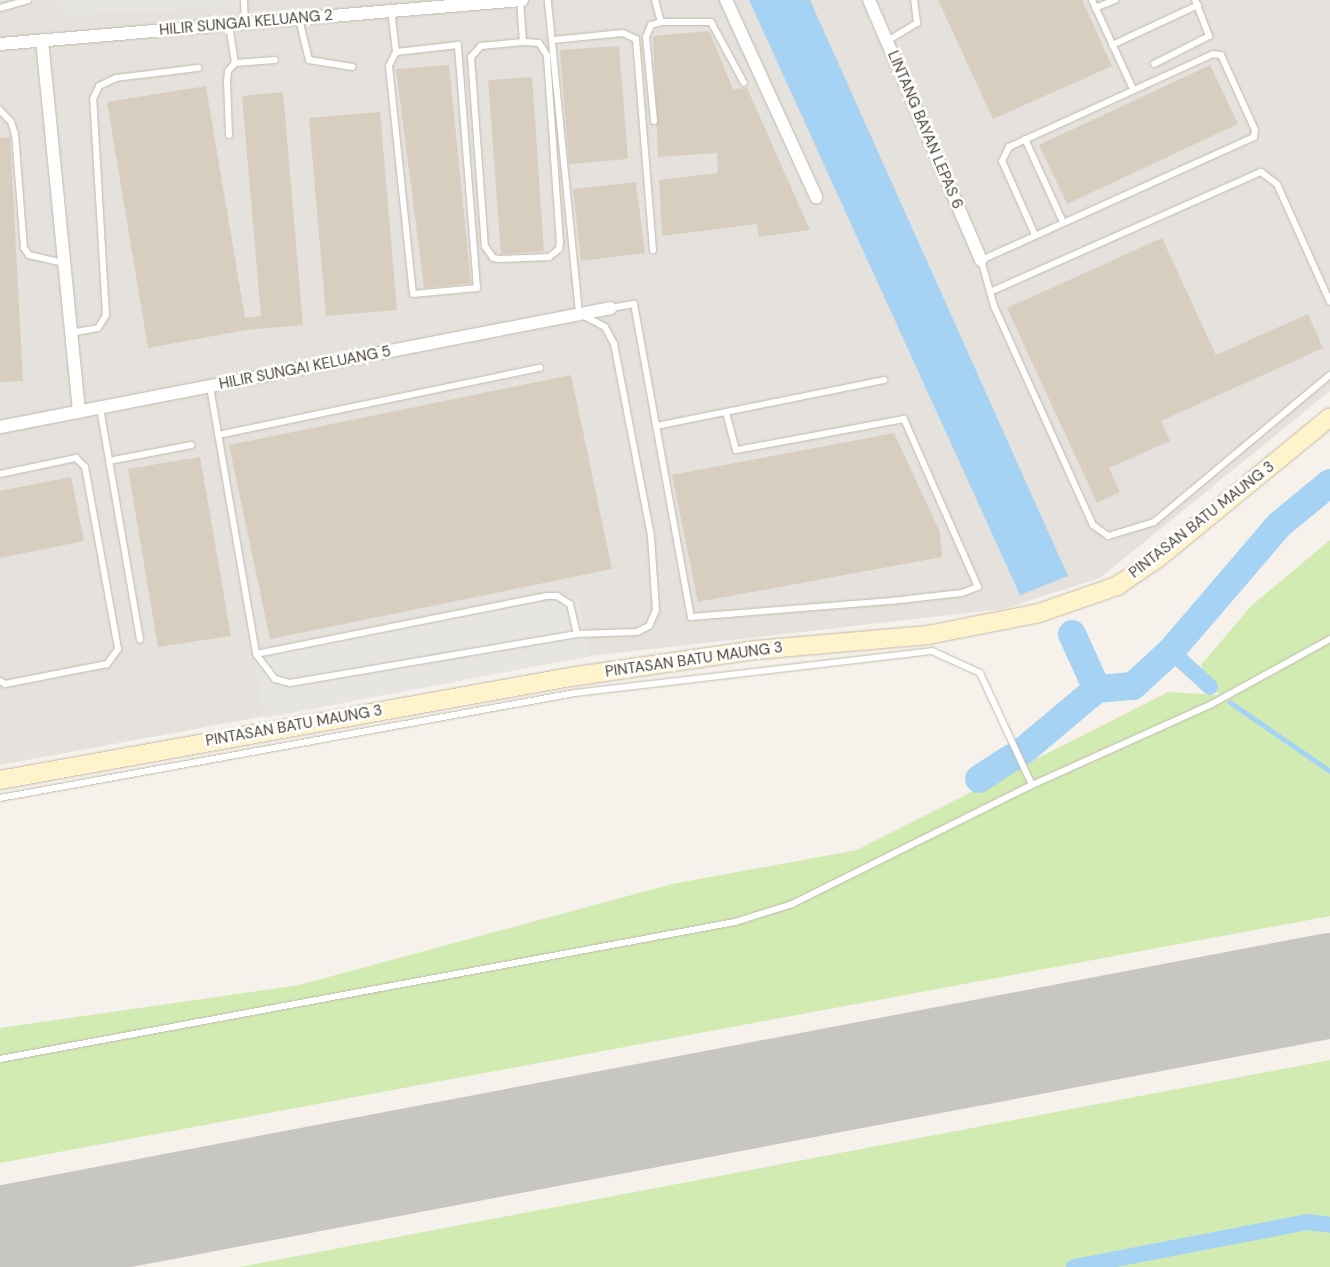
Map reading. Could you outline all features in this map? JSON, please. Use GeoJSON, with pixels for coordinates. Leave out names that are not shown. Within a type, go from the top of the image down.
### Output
{"type":"FeatureCollection","features":[{"type":"Feature","properties":{"kind":"street","name":"HILIR SUNGAI KELUANG 2"},"geometry":{"type":"LineString","coordinates":[[0,44],[299,19],[391,8],[521,0]]}},
{"type":"Feature","properties":{"kind":"street"},"geometry":{"type":"LineString","coordinates":[[726,0],[816,197]]}},
{"type":"Feature","properties":{"kind":"street","name":"LINTANG BAYAN LEPAS 6"},"geometry":{"type":"LineString","coordinates":[[869,0],[981,260]]}},
{"type":"Feature","properties":{"kind":"street"},"geometry":{"type":"LineString","coordinates":[[42,40],[78,412]]}},
{"type":"Feature","properties":{"kind":"street","name":"HILIR SUNGAI KELUANG 5"},"geometry":{"type":"LineString","coordinates":[[0,427],[611,308]]}},
{"type":"Feature","properties":{"kind":"street","name":"PINTASAN BATU MAUNG 3"},"geometry":{"type":"LineString","coordinates":[[0,780],[570,677],[756,650],[928,635],[1040,613],[1117,586],[1142,570],[1330,417]]}},
{"type":"Feature","properties":{"kind":"lane"},"geometry":{"type":"LineString","coordinates":[[0,8],[28,0]]}},
{"type":"Feature","properties":{"kind":"lane"},"geometry":{"type":"LineString","coordinates":[[244,0],[245,23]]}},
{"type":"Feature","properties":{"kind":"lane"},"geometry":{"type":"LineString","coordinates":[[521,0],[522,42]]}},
{"type":"Feature","properties":{"kind":"lane"},"geometry":{"type":"LineString","coordinates":[[210,387],[256,654],[267,672],[290,682],[576,634],[637,632],[649,626],[656,610],[652,536],[614,344],[605,327],[579,313],[548,0]]}},
{"type":"Feature","properties":{"kind":"lane"},"geometry":{"type":"LineString","coordinates":[[655,0],[661,22]]}},
{"type":"Feature","properties":{"kind":"lane"},"geometry":{"type":"LineString","coordinates":[[887,40],[917,23],[914,0]]}},
{"type":"Feature","properties":{"kind":"lane"},"geometry":{"type":"LineString","coordinates":[[1092,0],[1133,89]]}},
{"type":"Feature","properties":{"kind":"lane"},"geometry":{"type":"LineString","coordinates":[[1096,8],[1115,0]]}},
{"type":"Feature","properties":{"kind":"lane"},"geometry":{"type":"LineString","coordinates":[[1112,44],[1197,3],[1209,36],[1154,64]]}},
{"type":"Feature","properties":{"kind":"lane"},"geometry":{"type":"LineString","coordinates":[[391,8],[396,52],[389,66],[413,294],[477,288],[458,45],[396,52]]}},
{"type":"Feature","properties":{"kind":"lane"},"geometry":{"type":"LineString","coordinates":[[299,19],[309,60],[352,67]]}},
{"type":"Feature","properties":{"kind":"lane"},"geometry":{"type":"LineString","coordinates":[[654,121],[646,37],[651,25],[661,22],[711,22],[744,83]]}},
{"type":"Feature","properties":{"kind":"lane"},"geometry":{"type":"LineString","coordinates":[[230,24],[235,63]]}},
{"type":"Feature","properties":{"kind":"lane"},"geometry":{"type":"LineString","coordinates":[[553,40],[623,33],[636,39],[653,250]]}},
{"type":"Feature","properties":{"kind":"lane"},"geometry":{"type":"LineString","coordinates":[[522,42],[539,43],[547,55],[560,243],[559,249],[548,257],[500,259],[487,253],[485,246],[471,58],[481,46],[522,42]]}},
{"type":"Feature","properties":{"kind":"lane"},"geometry":{"type":"LineString","coordinates":[[1035,235],[1002,161],[1009,147],[1133,89],[1217,53],[1223,57],[1255,134],[1251,139],[981,260],[990,292],[1092,525],[1108,536],[1154,522],[1330,375]]}},
{"type":"Feature","properties":{"kind":"lane"},"geometry":{"type":"LineString","coordinates":[[229,135],[228,71],[235,63],[274,60]]}},
{"type":"Feature","properties":{"kind":"lane"},"geometry":{"type":"LineString","coordinates":[[70,333],[98,328],[106,315],[93,100],[99,86],[116,78],[198,68]]}},
{"type":"Feature","properties":{"kind":"lane"},"geometry":{"type":"LineString","coordinates":[[0,110],[15,134],[24,248],[29,255],[64,263]]}},
{"type":"Feature","properties":{"kind":"lane"},"geometry":{"type":"LineString","coordinates":[[1025,139],[1063,222]]}},
{"type":"Feature","properties":{"kind":"lane"},"geometry":{"type":"LineString","coordinates":[[990,292],[1261,172],[1270,175],[1278,184],[1330,302]]}},
{"type":"Feature","properties":{"kind":"lane"},"geometry":{"type":"LineString","coordinates":[[611,308],[634,304],[692,617],[891,601],[962,593],[978,587],[904,419],[736,450],[726,412]]}},
{"type":"Feature","properties":{"kind":"lane"},"geometry":{"type":"LineString","coordinates":[[218,435],[540,368]]}},
{"type":"Feature","properties":{"kind":"lane"},"geometry":{"type":"LineString","coordinates":[[656,426],[884,380]]}},
{"type":"Feature","properties":{"kind":"lane"},"geometry":{"type":"LineString","coordinates":[[100,408],[140,640]]}},
{"type":"Feature","properties":{"kind":"lane"},"geometry":{"type":"LineString","coordinates":[[109,461],[191,445]]}},
{"type":"Feature","properties":{"kind":"lane"},"geometry":{"type":"LineString","coordinates":[[0,474],[76,458],[85,466],[118,649],[108,664],[5,684],[0,680]]}},
{"type":"Feature","properties":{"kind":"lane"},"geometry":{"type":"LineString","coordinates":[[256,654],[545,596],[557,596],[570,604],[576,634]]}},
{"type":"Feature","properties":{"kind":"lane"},"geometry":{"type":"LineString","coordinates":[[0,1059],[735,922],[792,904],[1032,785],[1210,705],[1330,639]]}},
{"type":"Feature","properties":{"kind":"lane"},"geometry":{"type":"LineString","coordinates":[[0,798],[575,693],[932,650],[980,673],[1032,785]]}},
{"type":"Feature","properties":{"kind":"shaded area"},"geometry":{"type":"Polygon","coordinates":[[[0,0],[1330,0],[1330,391],[1100,578],[1003,609],[590,656],[0,765],[0,0]]]}},
{"type":"Feature","properties":{"kind":"shaded area"},"geometry":{"type":"Polygon","coordinates":[[[62,0],[244,0],[244,6],[63,16],[62,0]]]}},
{"type":"Feature","properties":{"kind":"shaded area"},"geometry":{"type":"Polygon","coordinates":[[[578,595],[590,656],[265,718],[253,656],[578,595]]]}},
{"type":"Feature","properties":{"kind":"green space"},"geometry":{"type":"Polygon","coordinates":[[[1330,540],[1330,916],[0,1163],[0,1028],[299,985],[672,884],[857,850],[1168,692],[1220,695],[1210,687],[1201,665],[1251,606],[1330,540]]]}},
{"type":"Feature","properties":{"kind":"green space"},"geometry":{"type":"Polygon","coordinates":[[[1330,1060],[1330,1267],[239,1267],[1330,1060]]]}},
{"type":"Feature","properties":{"kind":"water"},"geometry":{"type":"Polygon","coordinates":[[[749,0],[810,0],[1068,576],[1020,595],[749,0]]]}},
{"type":"Feature","properties":{"kind":"building"},"geometry":{"type":"Polygon","coordinates":[[[938,0],[1082,0],[1112,66],[993,119],[938,0]]]}},
{"type":"Feature","properties":{"kind":"building"},"geometry":{"type":"Polygon","coordinates":[[[709,31],[733,89],[747,88],[810,230],[759,237],[757,224],[662,236],[659,180],[718,173],[717,153],[658,157],[653,36],[709,31]]]}},
{"type":"Feature","properties":{"kind":"building"},"geometry":{"type":"Polygon","coordinates":[[[619,46],[628,159],[569,164],[560,50],[619,46]]]}},
{"type":"Feature","properties":{"kind":"building"},"geometry":{"type":"Polygon","coordinates":[[[449,65],[471,283],[424,288],[396,69],[449,65]]]}},
{"type":"Feature","properties":{"kind":"building"},"geometry":{"type":"Polygon","coordinates":[[[1210,65],[1238,124],[1067,204],[1039,145],[1210,65]]]}},
{"type":"Feature","properties":{"kind":"building"},"geometry":{"type":"Polygon","coordinates":[[[532,77],[544,251],[501,254],[488,80],[532,77]]]}},
{"type":"Feature","properties":{"kind":"building"},"geometry":{"type":"Polygon","coordinates":[[[206,86],[245,318],[261,316],[242,96],[283,92],[303,325],[246,330],[148,348],[107,102],[206,86]]]}},
{"type":"Feature","properties":{"kind":"building"},"geometry":{"type":"Polygon","coordinates":[[[380,112],[397,310],[326,316],[309,118],[380,112]]]}},
{"type":"Feature","properties":{"kind":"building"},"geometry":{"type":"Polygon","coordinates":[[[10,137],[23,381],[0,382],[0,138],[10,137]]]}},
{"type":"Feature","properties":{"kind":"building"},"geometry":{"type":"Polygon","coordinates":[[[636,182],[645,253],[581,261],[573,189],[636,182]]]}},
{"type":"Feature","properties":{"kind":"building"},"geometry":{"type":"Polygon","coordinates":[[[1162,238],[1216,355],[1308,314],[1323,348],[1161,421],[1170,441],[1109,468],[1120,492],[1097,503],[1007,308],[1162,238]]]}},
{"type":"Feature","properties":{"kind":"building"},"geometry":{"type":"Polygon","coordinates":[[[571,375],[612,569],[270,639],[229,445],[571,375]]]}},
{"type":"Feature","properties":{"kind":"building"},"geometry":{"type":"Polygon","coordinates":[[[894,433],[940,532],[942,557],[698,602],[672,475],[894,433]]]}},
{"type":"Feature","properties":{"kind":"building"},"geometry":{"type":"Polygon","coordinates":[[[200,457],[231,636],[158,647],[128,469],[200,457]]]}},
{"type":"Feature","properties":{"kind":"building"},"geometry":{"type":"Polygon","coordinates":[[[71,477],[84,541],[0,558],[0,491],[71,477]]]}},
{"type":"Feature","properties":{"kind":"waterway"},"geometry":{"type":"LineString","coordinates":[[1023,751],[1097,689],[1133,686],[1171,651],[1279,525],[1330,483]]}},
{"type":"Feature","properties":{"kind":"waterway"},"geometry":{"type":"LineString","coordinates":[[1072,634],[1097,689]]}},
{"type":"Feature","properties":{"kind":"waterway"},"geometry":{"type":"LineString","coordinates":[[1171,651],[1210,687]]}},
{"type":"Feature","properties":{"kind":"waterway"},"geometry":{"type":"LineString","coordinates":[[1230,702],[1330,771]]}},
{"type":"Feature","properties":{"kind":"waterway"},"geometry":{"type":"LineString","coordinates":[[979,779],[1011,758]]}},
{"type":"Feature","properties":{"kind":"waterway"},"geometry":{"type":"LineString","coordinates":[[1074,1267],[1307,1222],[1330,1225]]}},
{"type":"Feature","properties":{"kind":"taxiway"},"geometry":{"type":"LineString","coordinates":[[35,1267],[92,1232],[144,1211]]}},
{"type":"Feature","properties":{"kind":"runway"},"geometry":{"type":"LineString","coordinates":[[0,1238],[1330,985]]}}]}
